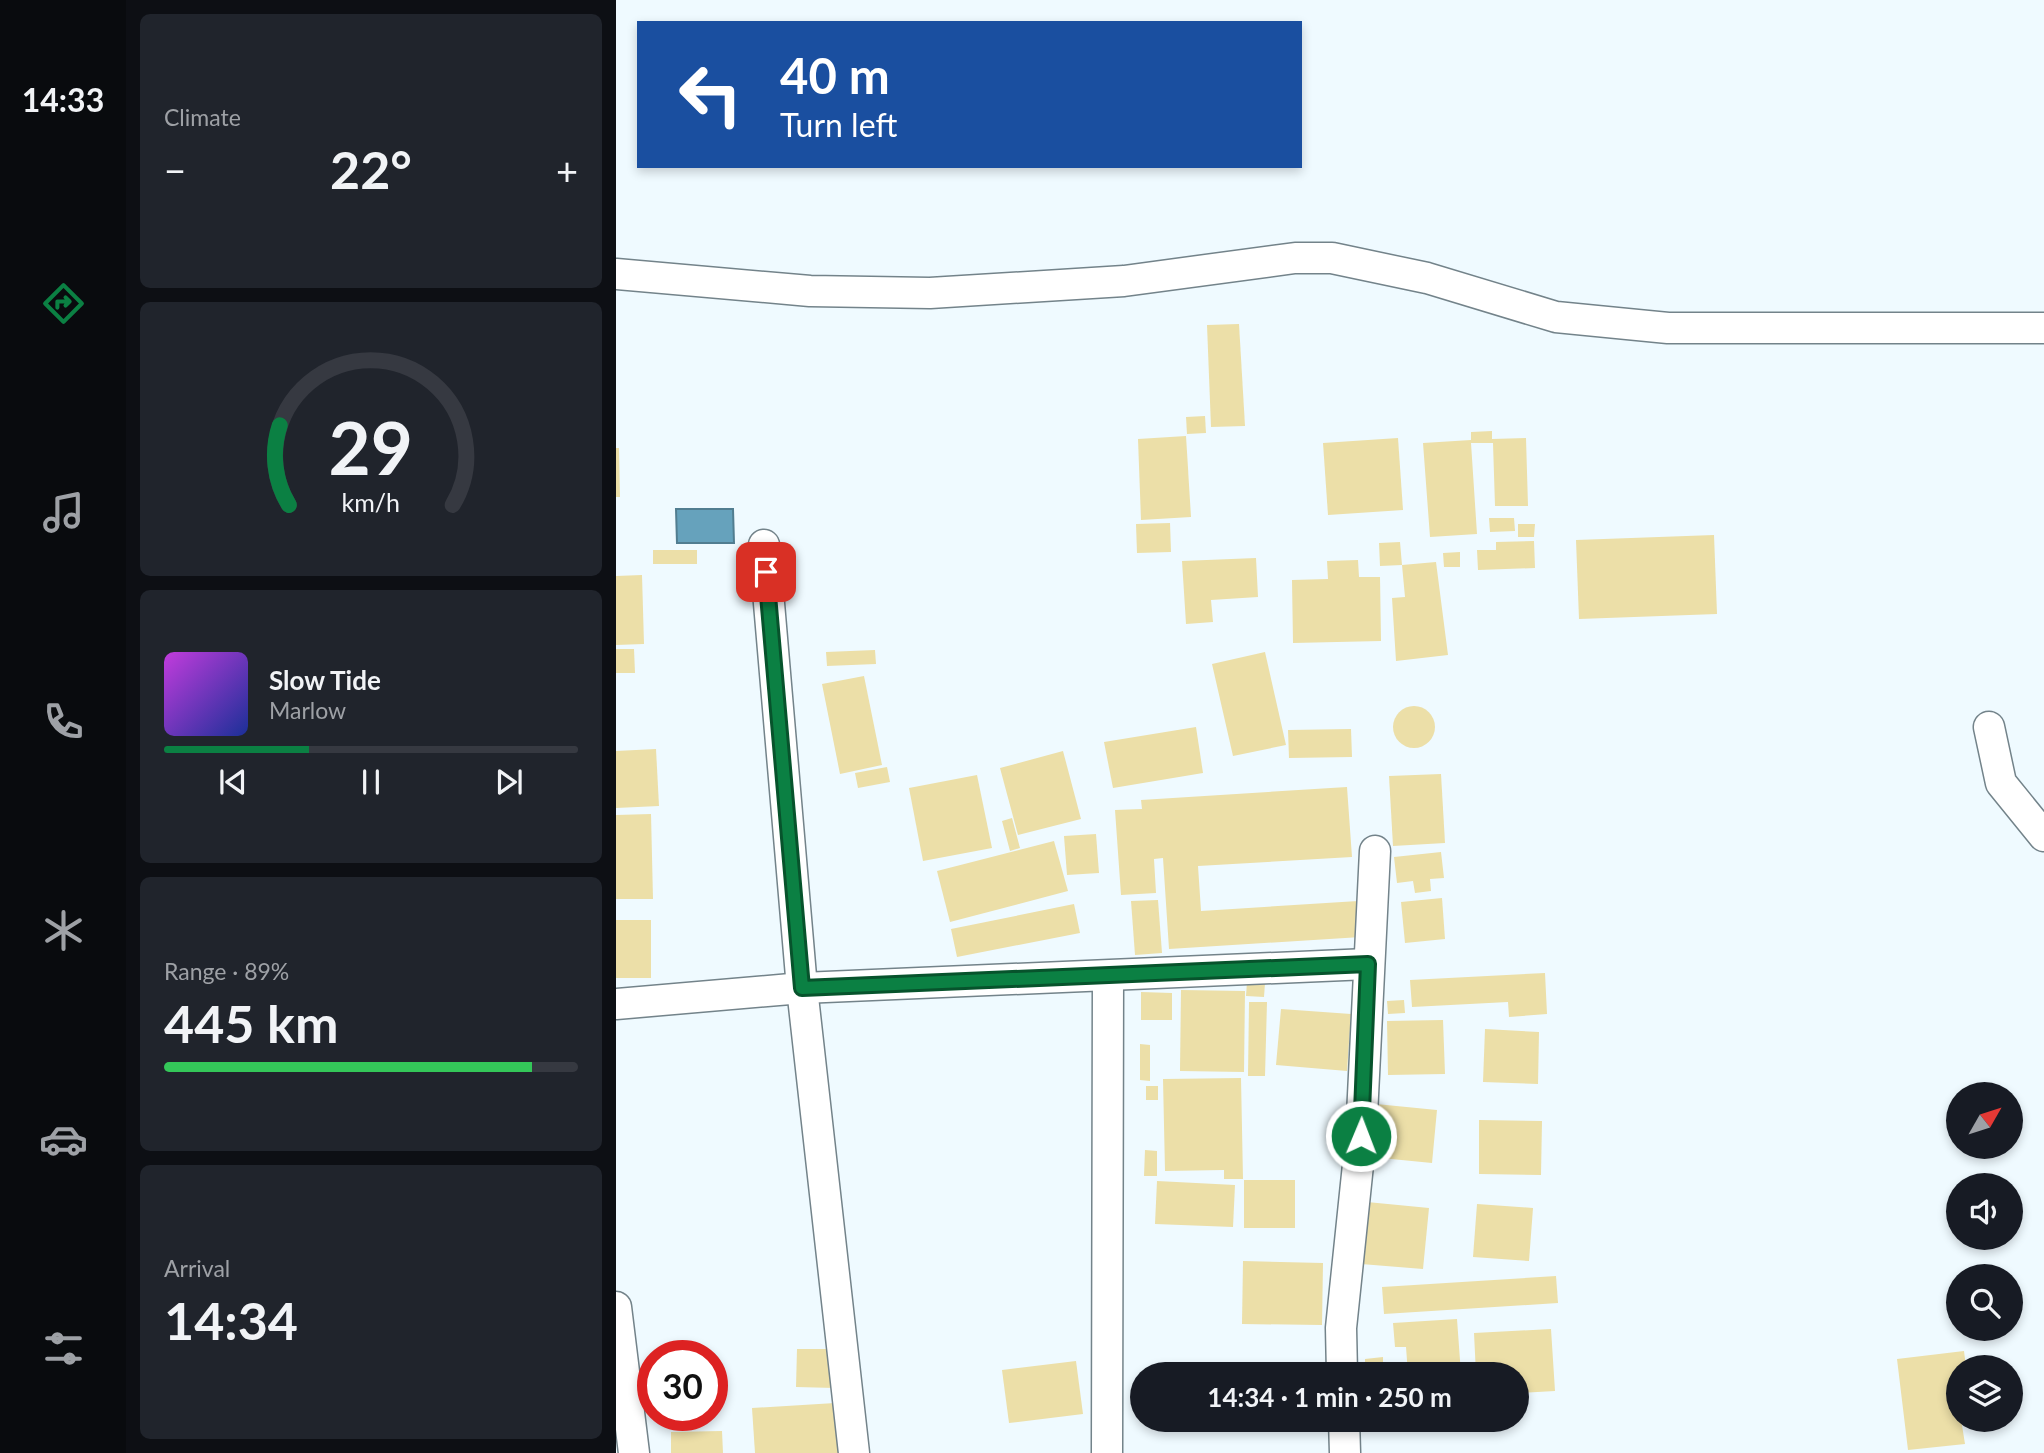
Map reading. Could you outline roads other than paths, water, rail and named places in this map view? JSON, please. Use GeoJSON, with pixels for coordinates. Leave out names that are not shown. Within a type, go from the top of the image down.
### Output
{"type":"FeatureCollection","features":[{"type":"Feature","properties":{"kind":"street"},"geometry":{"type":"LineString","coordinates":[[616,274],[810,291],[930,293],[1056,287],[1295,258],[1332,258],[1427,278],[1569,318],[1668,328],[2044,328]]}},
{"type":"Feature","properties":{"kind":"street"},"geometry":{"type":"LineString","coordinates":[[764,545],[802,988],[854,1453]]}},
{"type":"Feature","properties":{"kind":"street"},"geometry":{"type":"LineString","coordinates":[[1989,727],[2001,783],[2044,836]]}},
{"type":"Feature","properties":{"kind":"street"},"geometry":{"type":"LineString","coordinates":[[1342,1362],[1341,1328],[1361,1136],[1375,851]]}},
{"type":"Feature","properties":{"kind":"street"},"geometry":{"type":"LineString","coordinates":[[616,1004],[802,988],[1368,964]]}},
{"type":"Feature","properties":{"kind":"street"},"geometry":{"type":"LineString","coordinates":[[1107,1453],[1108,976]]}},
{"type":"Feature","properties":{"kind":"street"},"geometry":{"type":"LineString","coordinates":[[616,1307],[634,1453]]}},
{"type":"Feature","properties":{"kind":"street"},"geometry":{"type":"LineString","coordinates":[[1344,1432],[1345,1453]]}},
{"type":"Feature","properties":{"kind":"water"},"geometry":{"type":"Polygon","coordinates":[[[676,509],[733,509],[734,543],[677,543],[676,509]]]}}]}
